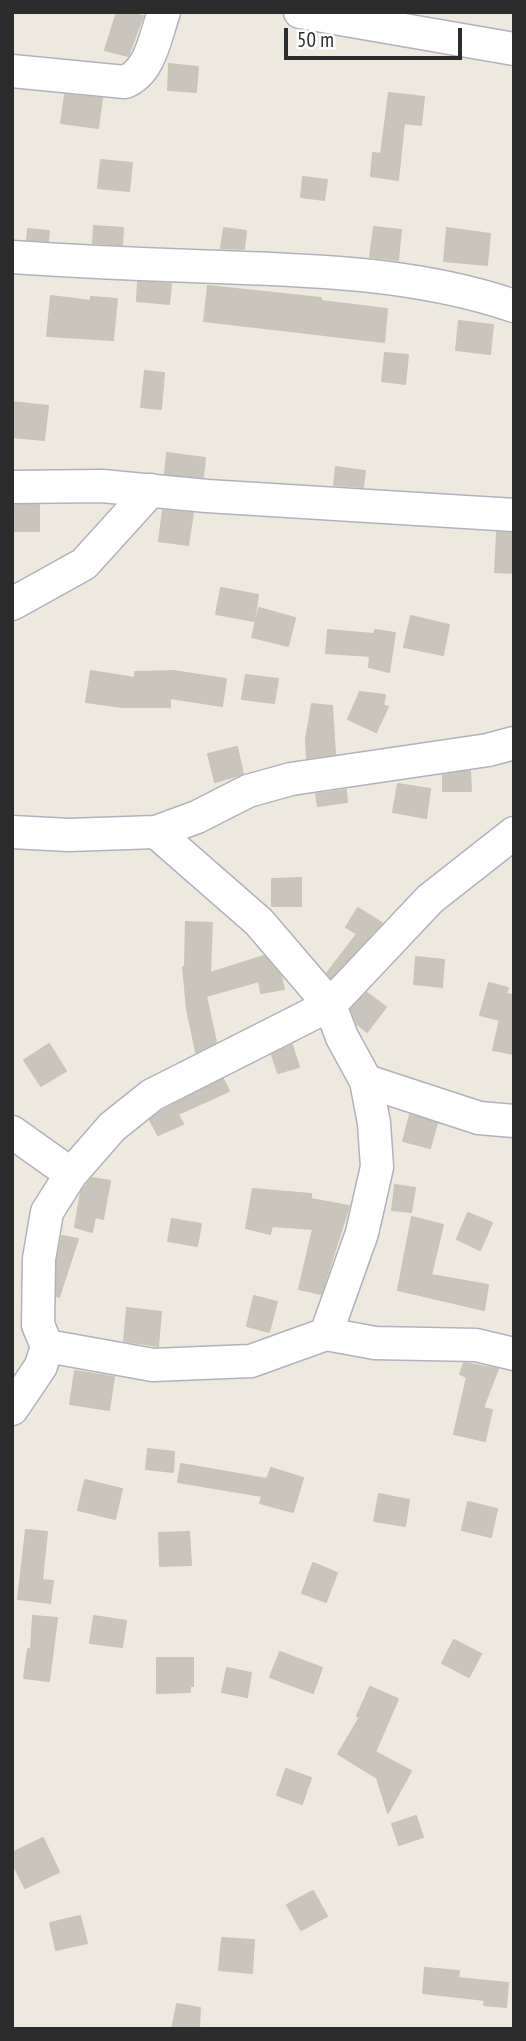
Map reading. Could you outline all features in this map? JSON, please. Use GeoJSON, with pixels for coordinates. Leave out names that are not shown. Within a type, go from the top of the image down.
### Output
{"type":"FeatureCollection","features":[{"type":"Feature","properties":{"kind":"street"},"geometry":{"type":"LineString","coordinates":[[12,71],[125,82],[138,76],[145,65],[164,12]]}},
{"type":"Feature","properties":{"kind":"street"},"geometry":{"type":"LineString","coordinates":[[300,12],[514,49]]}},
{"type":"Feature","properties":{"kind":"street"},"geometry":{"type":"LineString","coordinates":[[12,257],[275,269],[424,282],[472,291],[514,306]]}},
{"type":"Feature","properties":{"kind":"street"},"geometry":{"type":"LineString","coordinates":[[12,487],[102,486],[514,515]]}},
{"type":"Feature","properties":{"kind":"street"},"geometry":{"type":"LineString","coordinates":[[12,604],[84,564],[151,490]]}},
{"type":"Feature","properties":{"kind":"street"},"geometry":{"type":"LineString","coordinates":[[12,832],[69,835],[156,832],[197,817],[248,792],[291,779],[488,750],[514,743]]}},
{"type":"Feature","properties":{"kind":"street"},"geometry":{"type":"LineString","coordinates":[[156,832],[260,922],[330,1005],[342,1037],[366,1082],[377,1167],[362,1233],[326,1334]]}},
{"type":"Feature","properties":{"kind":"street"},"geometry":{"type":"LineString","coordinates":[[12,1409],[41,1366],[32,1329],[39,1259],[47,1212],[71,1174],[112,1127],[152,1095],[330,1005],[430,899],[514,833]]}},
{"type":"Feature","properties":{"kind":"street"},"geometry":{"type":"LineString","coordinates":[[366,1082],[479,1118],[514,1121]]}},
{"type":"Feature","properties":{"kind":"street"},"geometry":{"type":"LineString","coordinates":[[12,1132],[71,1174]]}},
{"type":"Feature","properties":{"kind":"street"},"geometry":{"type":"LineString","coordinates":[[32,1329],[153,1365],[250,1361],[326,1334],[375,1343],[476,1346],[514,1354]]}},
{"type":"Feature","properties":{"kind":"building"},"geometry":{"type":"Polygon","coordinates":[[[117,12],[143,16],[128,56],[105,50],[117,12]]]}},
{"type":"Feature","properties":{"kind":"building"},"geometry":{"type":"Polygon","coordinates":[[[169,64],[198,67],[196,92],[168,90],[169,64]]]}},
{"type":"Feature","properties":{"kind":"building"},"geometry":{"type":"Polygon","coordinates":[[[389,93],[424,97],[421,125],[404,123],[398,180],[371,176],[373,153],[381,154],[389,93]]]}},
{"type":"Feature","properties":{"kind":"building"},"geometry":{"type":"Polygon","coordinates":[[[65,95],[102,98],[98,128],[61,123],[65,95]]]}},
{"type":"Feature","properties":{"kind":"building"},"geometry":{"type":"Polygon","coordinates":[[[101,160],[132,163],[129,191],[98,188],[101,160]]]}},
{"type":"Feature","properties":{"kind":"building"},"geometry":{"type":"Polygon","coordinates":[[[303,177],[327,180],[324,200],[301,197],[303,177]]]}},
{"type":"Feature","properties":{"kind":"building"},"geometry":{"type":"Polygon","coordinates":[[[94,226],[123,228],[122,245],[93,243],[94,226]]]}},
{"type":"Feature","properties":{"kind":"building"},"geometry":{"type":"Polygon","coordinates":[[[374,227],[401,230],[398,260],[370,257],[374,227]]]}},
{"type":"Feature","properties":{"kind":"building"},"geometry":{"type":"Polygon","coordinates":[[[224,228],[246,231],[244,249],[221,248],[224,228]]]}},
{"type":"Feature","properties":{"kind":"building"},"geometry":{"type":"Polygon","coordinates":[[[447,228],[490,234],[487,265],[444,261],[447,228]]]}},
{"type":"Feature","properties":{"kind":"building"},"geometry":{"type":"Polygon","coordinates":[[[28,229],[49,231],[48,241],[27,240],[28,229]]]}},
{"type":"Feature","properties":{"kind":"building"},"geometry":{"type":"Polygon","coordinates":[[[138,282],[171,284],[169,304],[137,301],[138,282]]]}},
{"type":"Feature","properties":{"kind":"building"},"geometry":{"type":"Polygon","coordinates":[[[208,286],[321,298],[321,301],[387,309],[384,342],[204,321],[208,286]]]}},
{"type":"Feature","properties":{"kind":"building"},"geometry":{"type":"Polygon","coordinates":[[[51,296],[91,301],[91,297],[117,299],[113,340],[47,336],[51,296]]]}},
{"type":"Feature","properties":{"kind":"building"},"geometry":{"type":"Polygon","coordinates":[[[459,321],[493,325],[490,354],[456,350],[459,321]]]}},
{"type":"Feature","properties":{"kind":"building"},"geometry":{"type":"Polygon","coordinates":[[[385,353],[408,355],[405,384],[382,381],[385,353]]]}},
{"type":"Feature","properties":{"kind":"building"},"geometry":{"type":"Polygon","coordinates":[[[145,371],[164,373],[161,409],[141,407],[145,371]]]}},
{"type":"Feature","properties":{"kind":"building"},"geometry":{"type":"Polygon","coordinates":[[[12,402],[48,406],[44,440],[12,437],[12,402]]]}},
{"type":"Feature","properties":{"kind":"building"},"geometry":{"type":"Polygon","coordinates":[[[167,453],[205,458],[203,477],[165,474],[167,453]]]}},
{"type":"Feature","properties":{"kind":"building"},"geometry":{"type":"Polygon","coordinates":[[[336,467],[365,471],[363,487],[334,485],[336,467]]]}},
{"type":"Feature","properties":{"kind":"building"},"geometry":{"type":"Polygon","coordinates":[[[12,505],[39,505],[39,531],[12,531],[12,505]]]}},
{"type":"Feature","properties":{"kind":"building"},"geometry":{"type":"Polygon","coordinates":[[[163,510],[193,513],[188,545],[159,541],[163,510]]]}},
{"type":"Feature","properties":{"kind":"building"},"geometry":{"type":"Polygon","coordinates":[[[497,532],[514,533],[514,573],[495,572],[497,532]]]}},
{"type":"Feature","properties":{"kind":"building"},"geometry":{"type":"Polygon","coordinates":[[[221,588],[258,595],[254,621],[216,614],[221,588]]]}},
{"type":"Feature","properties":{"kind":"building"},"geometry":{"type":"Polygon","coordinates":[[[259,608],[295,618],[288,646],[252,637],[259,608]]]}},
{"type":"Feature","properties":{"kind":"building"},"geometry":{"type":"Polygon","coordinates":[[[411,616],[449,625],[443,655],[404,647],[411,616]]]}},
{"type":"Feature","properties":{"kind":"building"},"geometry":{"type":"Polygon","coordinates":[[[328,630],[374,634],[375,630],[395,633],[389,672],[369,667],[370,656],[326,653],[328,630]]]}},
{"type":"Feature","properties":{"kind":"building"},"geometry":{"type":"Polygon","coordinates":[[[91,671],[135,678],[135,672],[173,671],[226,679],[222,706],[170,698],[170,707],[122,707],[86,702],[91,671]]]}},
{"type":"Feature","properties":{"kind":"building"},"geometry":{"type":"Polygon","coordinates":[[[246,675],[278,679],[274,703],[242,699],[246,675]]]}},
{"type":"Feature","properties":{"kind":"building"},"geometry":{"type":"Polygon","coordinates":[[[360,692],[385,695],[383,705],[388,707],[376,732],[348,719],[360,692]]]}},
{"type":"Feature","properties":{"kind":"building"},"geometry":{"type":"Polygon","coordinates":[[[312,704],[332,706],[335,754],[307,758],[306,739],[312,704]]]}},
{"type":"Feature","properties":{"kind":"building"},"geometry":{"type":"Polygon","coordinates":[[[237,747],[243,774],[215,782],[208,754],[237,747]]]}},
{"type":"Feature","properties":{"kind":"building"},"geometry":{"type":"Polygon","coordinates":[[[470,771],[471,791],[443,791],[443,775],[470,771]]]}},
{"type":"Feature","properties":{"kind":"building"},"geometry":{"type":"Polygon","coordinates":[[[398,784],[430,789],[426,818],[393,812],[398,784]]]}},
{"type":"Feature","properties":{"kind":"building"},"geometry":{"type":"Polygon","coordinates":[[[346,790],[347,802],[318,806],[316,794],[346,790]]]}},
{"type":"Feature","properties":{"kind":"building"},"geometry":{"type":"Polygon","coordinates":[[[301,878],[301,906],[272,906],[272,879],[301,878]]]}},
{"type":"Feature","properties":{"kind":"building"},"geometry":{"type":"Polygon","coordinates":[[[358,908],[382,923],[331,978],[327,973],[357,934],[346,927],[358,908]]]}},
{"type":"Feature","properties":{"kind":"building"},"geometry":{"type":"Polygon","coordinates":[[[186,922],[212,923],[210,973],[264,956],[281,976],[284,989],[261,993],[259,981],[206,996],[216,1042],[196,1052],[187,1009],[183,967],[186,922]]]}},
{"type":"Feature","properties":{"kind":"building"},"geometry":{"type":"Polygon","coordinates":[[[416,957],[444,960],[442,987],[414,984],[416,957]]]}},
{"type":"Feature","properties":{"kind":"building"},"geometry":{"type":"Polygon","coordinates":[[[489,983],[508,988],[506,994],[514,995],[514,1054],[493,1050],[500,1020],[480,1015],[489,983]]]}},
{"type":"Feature","properties":{"kind":"building"},"geometry":{"type":"Polygon","coordinates":[[[367,993],[386,1007],[367,1032],[357,1024],[351,1009],[367,993]]]}},
{"type":"Feature","properties":{"kind":"building"},"geometry":{"type":"Polygon","coordinates":[[[49,1044],[66,1071],[41,1086],[24,1060],[49,1044]]]}},
{"type":"Feature","properties":{"kind":"building"},"geometry":{"type":"Polygon","coordinates":[[[292,1045],[299,1067],[278,1073],[272,1055],[292,1045]]]}},
{"type":"Feature","properties":{"kind":"building"},"geometry":{"type":"Polygon","coordinates":[[[223,1079],[229,1091],[178,1114],[183,1124],[158,1135],[150,1120],[223,1079]]]}},
{"type":"Feature","properties":{"kind":"building"},"geometry":{"type":"Polygon","coordinates":[[[410,1115],[437,1123],[430,1148],[403,1141],[410,1115]]]}},
{"type":"Feature","properties":{"kind":"building"},"geometry":{"type":"Polygon","coordinates":[[[92,1178],[110,1181],[103,1219],[95,1217],[92,1232],[75,1227],[81,1192],[92,1178]]]}},
{"type":"Feature","properties":{"kind":"building"},"geometry":{"type":"Polygon","coordinates":[[[395,1185],[415,1188],[411,1212],[392,1210],[395,1185]]]}},
{"type":"Feature","properties":{"kind":"building"},"geometry":{"type":"Polygon","coordinates":[[[253,1189],[311,1194],[311,1199],[349,1206],[321,1294],[299,1289],[313,1229],[272,1226],[270,1234],[246,1228],[253,1189]]]}},
{"type":"Feature","properties":{"kind":"building"},"geometry":{"type":"Polygon","coordinates":[[[468,1213],[492,1223],[480,1250],[457,1239],[468,1213]]]}},
{"type":"Feature","properties":{"kind":"building"},"geometry":{"type":"Polygon","coordinates":[[[412,1217],[443,1225],[431,1275],[488,1285],[484,1310],[398,1290],[412,1217]]]}},
{"type":"Feature","properties":{"kind":"building"},"geometry":{"type":"Polygon","coordinates":[[[172,1219],[201,1224],[197,1246],[168,1241],[172,1219]]]}},
{"type":"Feature","properties":{"kind":"building"},"geometry":{"type":"Polygon","coordinates":[[[62,1236],[78,1239],[59,1297],[57,1261],[62,1236]]]}},
{"type":"Feature","properties":{"kind":"building"},"geometry":{"type":"Polygon","coordinates":[[[254,1296],[277,1302],[269,1332],[247,1326],[254,1296]]]}},
{"type":"Feature","properties":{"kind":"building"},"geometry":{"type":"Polygon","coordinates":[[[127,1308],[161,1312],[158,1346],[124,1341],[127,1308]]]}},
{"type":"Feature","properties":{"kind":"building"},"geometry":{"type":"Polygon","coordinates":[[[464,1363],[498,1369],[483,1408],[492,1410],[485,1441],[454,1434],[467,1377],[460,1374],[464,1363]]]}},
{"type":"Feature","properties":{"kind":"building"},"geometry":{"type":"Polygon","coordinates":[[[75,1371],[114,1377],[109,1410],[70,1404],[75,1371]]]}},
{"type":"Feature","properties":{"kind":"building"},"geometry":{"type":"Polygon","coordinates":[[[148,1449],[174,1452],[173,1472],[146,1469],[148,1449]]]}},
{"type":"Feature","properties":{"kind":"building"},"geometry":{"type":"Polygon","coordinates":[[[181,1464],[267,1479],[271,1468],[303,1478],[293,1512],[260,1503],[262,1496],[178,1482],[181,1464]]]}},
{"type":"Feature","properties":{"kind":"building"},"geometry":{"type":"Polygon","coordinates":[[[85,1480],[122,1489],[115,1519],[78,1510],[85,1480]]]}},
{"type":"Feature","properties":{"kind":"building"},"geometry":{"type":"Polygon","coordinates":[[[379,1494],[409,1500],[405,1526],[374,1521],[379,1494]]]}},
{"type":"Feature","properties":{"kind":"building"},"geometry":{"type":"Polygon","coordinates":[[[468,1502],[497,1509],[491,1537],[462,1530],[468,1502]]]}},
{"type":"Feature","properties":{"kind":"building"},"geometry":{"type":"Polygon","coordinates":[[[26,1530],[47,1532],[42,1580],[53,1581],[50,1603],[18,1599],[26,1530]]]}},
{"type":"Feature","properties":{"kind":"building"},"geometry":{"type":"Polygon","coordinates":[[[189,1532],[191,1565],[160,1566],[159,1533],[189,1532]]]}},
{"type":"Feature","properties":{"kind":"building"},"geometry":{"type":"Polygon","coordinates":[[[313,1563],[337,1573],[326,1602],[302,1593],[313,1563]]]}},
{"type":"Feature","properties":{"kind":"building"},"geometry":{"type":"Polygon","coordinates":[[[33,1616],[57,1618],[49,1681],[24,1678],[28,1649],[31,1650],[33,1616]]]}},
{"type":"Feature","properties":{"kind":"building"},"geometry":{"type":"Polygon","coordinates":[[[94,1616],[126,1621],[122,1647],[90,1643],[94,1616]]]}},
{"type":"Feature","properties":{"kind":"building"},"geometry":{"type":"Polygon","coordinates":[[[454,1640],[481,1654],[469,1677],[442,1663],[454,1640]]]}},
{"type":"Feature","properties":{"kind":"building"},"geometry":{"type":"Polygon","coordinates":[[[280,1652],[322,1668],[313,1693],[270,1677],[280,1652]]]}},
{"type":"Feature","properties":{"kind":"building"},"geometry":{"type":"Polygon","coordinates":[[[157,1658],[193,1658],[193,1686],[190,1686],[190,1692],[157,1693],[157,1658]]]}},
{"type":"Feature","properties":{"kind":"building"},"geometry":{"type":"Polygon","coordinates":[[[227,1668],[251,1673],[247,1697],[222,1692],[227,1668]]]}},
{"type":"Feature","properties":{"kind":"building"},"geometry":{"type":"Polygon","coordinates":[[[370,1687],[398,1699],[375,1752],[411,1771],[388,1813],[377,1778],[338,1754],[360,1717],[357,1716],[370,1687]]]}},
{"type":"Feature","properties":{"kind":"building"},"geometry":{"type":"Polygon","coordinates":[[[286,1769],[311,1778],[302,1804],[277,1795],[286,1769]]]}},
{"type":"Feature","properties":{"kind":"building"},"geometry":{"type":"Polygon","coordinates":[[[416,1816],[423,1837],[399,1845],[392,1824],[416,1816]]]}},
{"type":"Feature","properties":{"kind":"building"},"geometry":{"type":"Polygon","coordinates":[[[43,1838],[59,1872],[25,1888],[12,1862],[12,1853],[43,1838]]]}},
{"type":"Feature","properties":{"kind":"building"},"geometry":{"type":"Polygon","coordinates":[[[313,1891],[327,1916],[301,1930],[287,1905],[313,1891]]]}},
{"type":"Feature","properties":{"kind":"building"},"geometry":{"type":"Polygon","coordinates":[[[80,1916],[87,1943],[56,1950],[50,1923],[80,1916]]]}},
{"type":"Feature","properties":{"kind":"building"},"geometry":{"type":"Polygon","coordinates":[[[222,1938],[254,1940],[252,1973],[219,1970],[222,1938]]]}},
{"type":"Feature","properties":{"kind":"building"},"geometry":{"type":"Polygon","coordinates":[[[425,1968],[459,1971],[458,1978],[508,1983],[506,2007],[484,2005],[485,2000],[423,1993],[425,1968]]]}},
{"type":"Feature","properties":{"kind":"building"},"geometry":{"type":"Polygon","coordinates":[[[177,2004],[200,2008],[199,2029],[172,2029],[177,2004]]]}}]}
